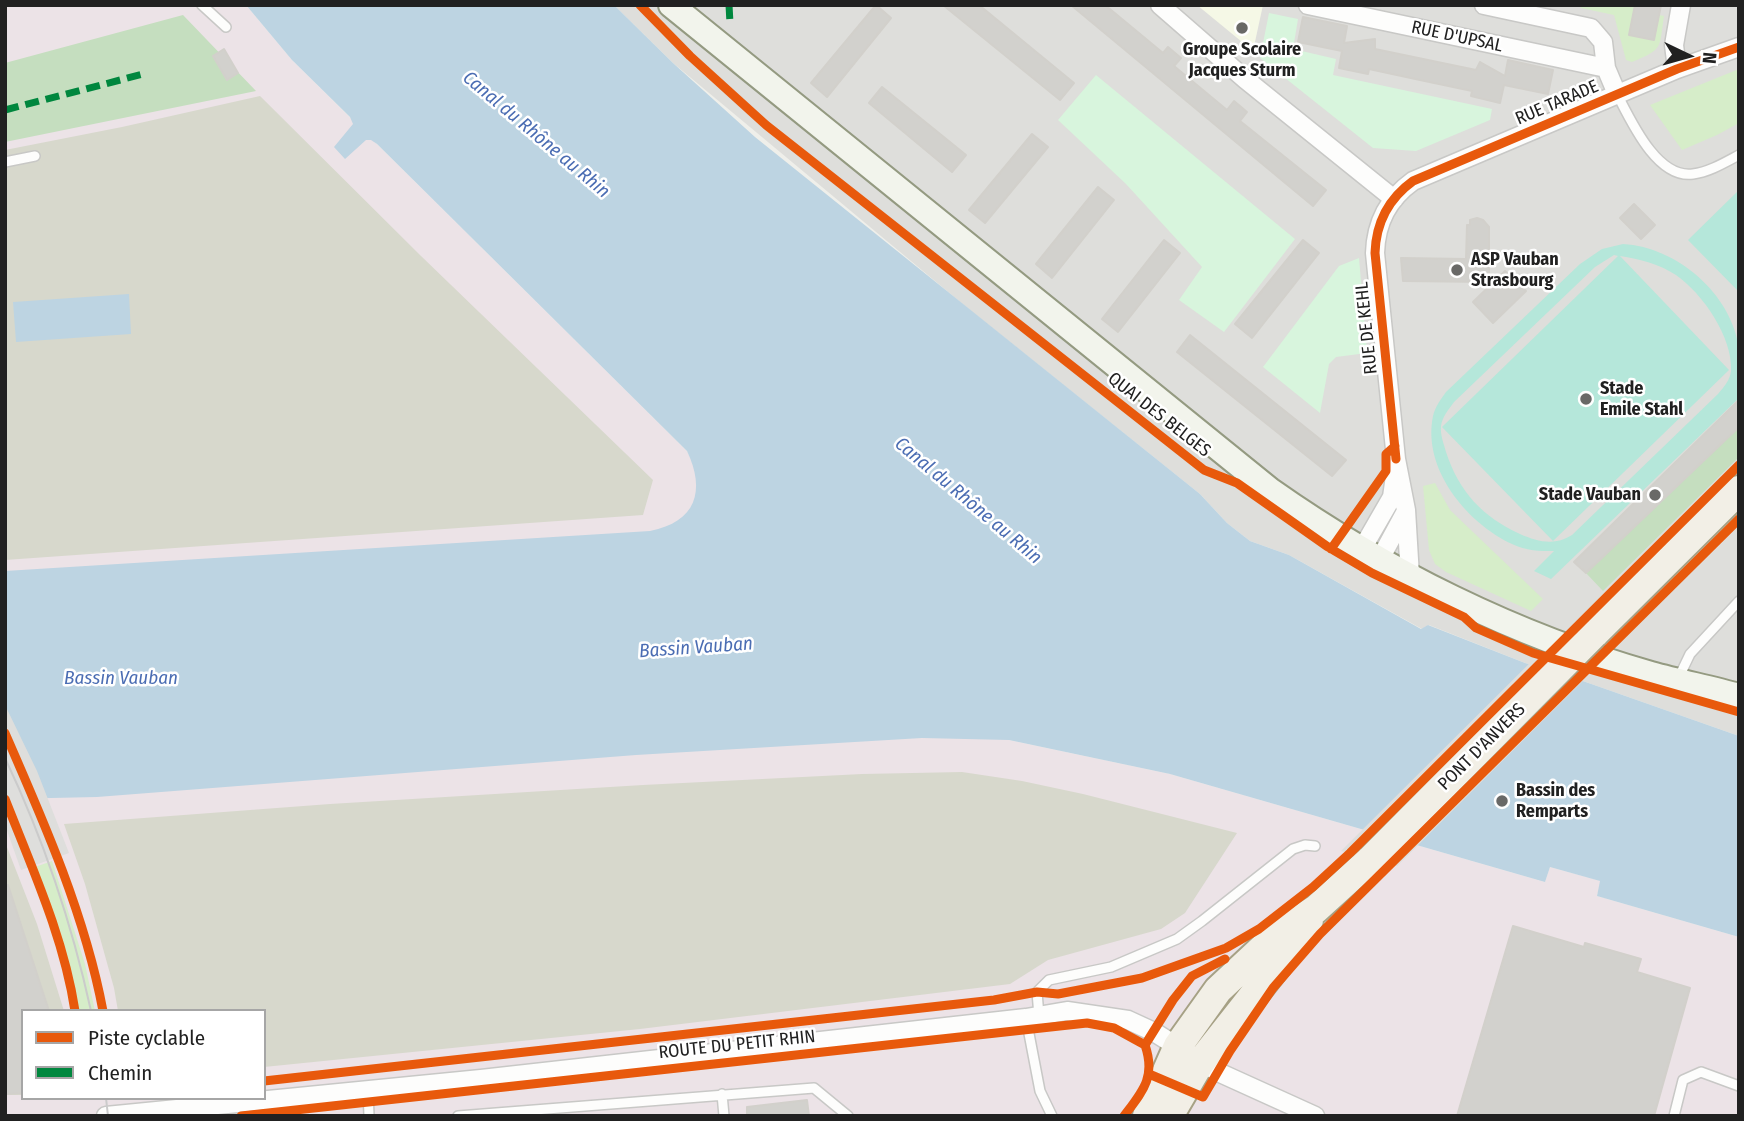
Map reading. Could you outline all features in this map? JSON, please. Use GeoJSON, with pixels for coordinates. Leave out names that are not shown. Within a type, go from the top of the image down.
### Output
{"type":"FeatureCollection","features":[{"type":"Feature","properties":{"kind":"main road","name":"QUAI DES BELGES"},"geometry":{"type":"LineString","coordinates":[[671,5],[1260,482],[1329,530],[1410,576],[1546,638],[1618,663],[1739,696]]}},
{"type":"Feature","properties":{"kind":"main road","name":"PONT D'ANVERS"},"geometry":{"type":"LineString","coordinates":[[1189,1055],[1293,945],[1316,909],[1371,859],[1739,490]]}},
{"type":"Feature","properties":{"kind":"main road"},"geometry":{"type":"LineString","coordinates":[[1147,1116],[1189,1055]]}},
{"type":"Feature","properties":{"kind":"main road"},"geometry":{"type":"LineString","coordinates":[[1169,1116],[1189,1055]]}},
{"type":"Feature","properties":{"kind":"street"},"geometry":{"type":"LineString","coordinates":[[1160,5],[1245,79],[1394,199]]}},
{"type":"Feature","properties":{"kind":"street","name":"RUE D'UPSAL"},"geometry":{"type":"LineString","coordinates":[[1308,5],[1606,68]]}},
{"type":"Feature","properties":{"kind":"street","name":"RUE D'UPSAL"},"geometry":{"type":"LineString","coordinates":[[1484,5],[1591,28],[1603,42],[1606,68],[1617,94]]}},
{"type":"Feature","properties":{"kind":"street"},"geometry":{"type":"LineString","coordinates":[[1677,69],[1674,45],[1681,5]]}},
{"type":"Feature","properties":{"kind":"street","name":"RUE TARADE"},"geometry":{"type":"LineString","coordinates":[[1394,199],[1413,181],[1677,69],[1739,47]]}},
{"type":"Feature","properties":{"kind":"street","name":"RUE DE KEHL"},"geometry":{"type":"LineString","coordinates":[[1394,199],[1377,227],[1376,253],[1396,458],[1406,510],[1410,576]]}},
{"type":"Feature","properties":{"kind":"street","name":"RUE DE KEHL"},"geometry":{"type":"LineString","coordinates":[[1371,554],[1392,497],[1396,458]]}},
{"type":"Feature","properties":{"kind":"street"},"geometry":{"type":"LineString","coordinates":[[1371,554],[1406,510]]}},
{"type":"Feature","properties":{"kind":"street","name":"ROUTE DU PETIT RHIN"},"geometry":{"type":"LineString","coordinates":[[106,1116],[368,1090],[1033,1017],[1067,1011],[1115,1017],[1147,1028],[1189,1055],[1315,1116]]}},
{"type":"Feature","properties":{"kind":"lane"},"geometry":{"type":"LineString","coordinates":[[202,5],[226,27]]}},
{"type":"Feature","properties":{"kind":"lane"},"geometry":{"type":"LineString","coordinates":[[1617,94],[1651,150],[1663,166],[1675,173],[1691,175],[1716,167],[1739,155]]}},
{"type":"Feature","properties":{"kind":"lane"},"geometry":{"type":"LineString","coordinates":[[5,162],[35,156]]}},
{"type":"Feature","properties":{"kind":"lane"},"geometry":{"type":"LineString","coordinates":[[1677,680],[1690,654],[1739,601]]}},
{"type":"Feature","properties":{"kind":"lane"},"geometry":{"type":"LineString","coordinates":[[1052,1116],[1040,1091],[1033,1017],[1037,992],[1048,980],[1111,967],[1177,939],[1293,849],[1305,845],[1315,846]]}},
{"type":"Feature","properties":{"kind":"lane"},"geometry":{"type":"LineString","coordinates":[[1674,1116],[1684,1080],[1701,1072],[1739,1086]]}},
{"type":"Feature","properties":{"kind":"lane"},"geometry":{"type":"LineString","coordinates":[[458,1116],[533,1113],[596,1104],[814,1088],[848,1116]]}},
{"type":"Feature","properties":{"kind":"lane"},"geometry":{"type":"LineString","coordinates":[[368,1090],[369,1116]]}},
{"type":"Feature","properties":{"kind":"lane"},"geometry":{"type":"LineString","coordinates":[[722,1094],[724,1116]]}},
{"type":"Feature","properties":{"kind":"lane"},"geometry":{"type":"LineString","coordinates":[[596,1104],[597,1116]]}},
{"type":"Feature","properties":{"kind":"shaded area"},"geometry":{"type":"Polygon","coordinates":[[[5,5],[246,5],[292,60],[687,451],[698,482],[1009,740],[1170,774],[1545,882],[1550,867],[1601,881],[1597,896],[1739,937],[1739,1116],[5,1116],[5,5]]]}},
{"type":"Feature","properties":{"kind":"shaded area"},"geometry":{"type":"Polygon","coordinates":[[[614,5],[1739,5],[1739,736],[1525,663],[1429,625],[1422,629],[1289,555],[1250,541],[1227,523],[1200,494],[971,311],[673,63],[614,5]]]}},
{"type":"Feature","properties":{"kind":"shaded area","name":"Groupe Scolaire Jacques Sturm"},"geometry":{"type":"Polygon","coordinates":[[[1197,5],[1263,5],[1253,51],[1197,5]]]}},
{"type":"Feature","properties":{"kind":"shaded area"},"geometry":{"type":"Polygon","coordinates":[[[260,96],[653,480],[643,515],[5,560],[5,150],[260,96]]]}},
{"type":"Feature","properties":{"kind":"shaded area"},"geometry":{"type":"Polygon","coordinates":[[[962,772],[1022,781],[1237,833],[1185,913],[1161,929],[1048,960],[1010,984],[640,1029],[266,1067],[266,1009],[118,1009],[85,884],[64,824],[330,804],[862,774],[962,772]]]}},
{"type":"Feature","properties":{"kind":"shaded area"},"geometry":{"type":"Polygon","coordinates":[[[5,842],[37,924],[63,1009],[21,1009],[21,1095],[5,1095],[5,842]]]}},
{"type":"Feature","properties":{"kind":"green space"},"geometry":{"type":"Polygon","coordinates":[[[1581,5],[1635,5],[1629,35],[1653,40],[1659,15],[1664,16],[1658,46],[1642,58],[1632,62],[1626,60],[1614,15],[1581,8],[1581,5]]]}},
{"type":"Feature","properties":{"kind":"green space"},"geometry":{"type":"Polygon","coordinates":[[[1269,13],[1298,19],[1293,49],[1336,59],[1333,75],[1492,109],[1490,120],[1416,151],[1373,148],[1260,58],[1269,13]]]}},
{"type":"Feature","properties":{"kind":"green space"},"geometry":{"type":"Polygon","coordinates":[[[183,15],[256,91],[5,142],[5,63],[183,15]]]}},
{"type":"Feature","properties":{"kind":"green space"},"geometry":{"type":"Polygon","coordinates":[[[1739,69],[1739,123],[1682,150],[1650,105],[1739,69]]]}},
{"type":"Feature","properties":{"kind":"green space"},"geometry":{"type":"Polygon","coordinates":[[[1096,75],[1295,239],[1224,332],[1179,300],[1202,267],[1126,184],[1058,120],[1096,75]]]}},
{"type":"Feature","properties":{"kind":"green space"},"geometry":{"type":"Polygon","coordinates":[[[1739,190],[1739,292],[1688,240],[1739,190]]]}},
{"type":"Feature","properties":{"kind":"green space","name":"Stade Emile Stahl"},"geometry":{"type":"Polygon","coordinates":[[[1623,244],[1663,254],[1682,264],[1713,292],[1726,310],[1739,349],[1739,398],[1551,579],[1534,571],[1554,551],[1522,548],[1495,535],[1464,508],[1452,492],[1434,455],[1431,436],[1433,416],[1446,392],[1580,264],[1602,249],[1623,244]],[[1614,255],[1595,267],[1454,402],[1442,423],[1441,433],[1446,452],[1465,491],[1495,520],[1533,539],[1553,542],[1572,535],[1718,394],[1731,371],[1727,344],[1721,330],[1696,293],[1676,275],[1663,268],[1620,256],[1729,370],[1553,541],[1442,427],[1618,256],[1614,255]]]}},
{"type":"Feature","properties":{"kind":"green space"},"geometry":{"type":"Polygon","coordinates":[[[1359,258],[1367,353],[1336,357],[1329,364],[1320,413],[1263,367],[1339,266],[1359,258]]]}},
{"type":"Feature","properties":{"kind":"green space"},"geometry":{"type":"Polygon","coordinates":[[[1739,427],[1739,457],[1603,591],[1586,573],[1739,427]]]}},
{"type":"Feature","properties":{"kind":"green space"},"geometry":{"type":"Polygon","coordinates":[[[1435,483],[1450,510],[1543,599],[1531,611],[1446,572],[1435,564],[1429,550],[1423,486],[1435,483]]]}},
{"type":"Feature","properties":{"kind":"green space"},"geometry":{"type":"Polygon","coordinates":[[[52,861],[85,964],[95,1009],[79,1009],[65,951],[35,867],[52,861]]]}},
{"type":"Feature","properties":{"kind":"water"},"geometry":{"type":"Polygon","coordinates":[[[246,5],[614,5],[755,137],[1200,494],[1227,523],[1250,541],[1289,555],[1421,629],[1428,625],[1525,663],[1739,736],[1739,937],[1597,896],[1600,881],[1550,867],[1545,882],[1170,774],[1009,740],[922,738],[636,755],[97,797],[5,799],[5,571],[650,531],[666,527],[678,520],[693,503],[696,479],[687,451],[377,144],[366,140],[345,159],[334,147],[353,124],[350,117],[292,60],[246,5]]]}},
{"type":"Feature","properties":{"kind":"water"},"geometry":{"type":"Polygon","coordinates":[[[129,294],[131,334],[16,342],[13,302],[129,294]]]}},
{"type":"Feature","properties":{"kind":"pier"},"geometry":{"type":"Polygon","coordinates":[[[1567,626],[1622,642],[1397,866],[1341,851],[1567,626]]]}},
{"type":"Feature","properties":{"kind":"pier"},"geometry":{"type":"Polygon","coordinates":[[[5,705],[37,771],[69,853],[21,870],[5,825],[5,705]]]}},
{"type":"Feature","properties":{"kind":"building"},"geometry":{"type":"Polygon","coordinates":[[[876,5],[891,18],[827,97],[811,83],[876,5]]]}},
{"type":"Feature","properties":{"kind":"building"},"geometry":{"type":"Polygon","coordinates":[[[943,5],[979,5],[1074,83],[1060,100],[943,5]]]}},
{"type":"Feature","properties":{"kind":"building"},"geometry":{"type":"Polygon","coordinates":[[[1071,5],[1105,5],[1163,53],[1168,47],[1181,58],[1174,66],[1227,110],[1234,101],[1247,112],[1240,121],[1326,190],[1313,206],[1071,5]]]}},
{"type":"Feature","properties":{"kind":"building"},"geometry":{"type":"Polygon","coordinates":[[[1635,5],[1661,5],[1654,40],[1629,35],[1635,5]]]}},
{"type":"Feature","properties":{"kind":"building"},"geometry":{"type":"Polygon","coordinates":[[[1303,17],[1347,26],[1344,43],[1375,39],[1375,49],[1476,70],[1480,62],[1505,76],[1508,60],[1553,70],[1548,94],[1504,85],[1500,103],[1471,96],[1472,91],[1369,69],[1368,74],[1339,68],[1342,51],[1298,42],[1303,17]]]}},
{"type":"Feature","properties":{"kind":"building"},"geometry":{"type":"Polygon","coordinates":[[[224,49],[238,73],[227,80],[213,56],[224,49]]]}},
{"type":"Feature","properties":{"kind":"building"},"geometry":{"type":"Polygon","coordinates":[[[882,87],[966,155],[952,172],[869,103],[882,87]]]}},
{"type":"Feature","properties":{"kind":"building"},"geometry":{"type":"Polygon","coordinates":[[[1032,134],[1048,147],[985,223],[969,210],[1032,134]]]}},
{"type":"Feature","properties":{"kind":"building"},"geometry":{"type":"Polygon","coordinates":[[[1098,187],[1114,200],[1052,278],[1036,264],[1098,187]]]}},
{"type":"Feature","properties":{"kind":"building"},"geometry":{"type":"Polygon","coordinates":[[[1634,204],[1655,225],[1641,239],[1620,218],[1634,204]]]}},
{"type":"Feature","properties":{"kind":"building"},"geometry":{"type":"Polygon","coordinates":[[[1477,218],[1489,227],[1489,282],[1403,281],[1401,258],[1466,259],[1467,225],[1470,225],[1470,220],[1477,218]]]}},
{"type":"Feature","properties":{"kind":"building"},"geometry":{"type":"Polygon","coordinates":[[[1164,240],[1180,253],[1118,332],[1102,319],[1164,240]]]}},
{"type":"Feature","properties":{"kind":"building"},"geometry":{"type":"Polygon","coordinates":[[[1303,240],[1319,253],[1252,338],[1235,324],[1303,240]]]}},
{"type":"Feature","properties":{"kind":"building"},"geometry":{"type":"Polygon","coordinates":[[[1505,271],[1526,291],[1493,323],[1473,302],[1505,271]]]}},
{"type":"Feature","properties":{"kind":"building"},"geometry":{"type":"Polygon","coordinates":[[[1190,335],[1346,460],[1332,476],[1177,352],[1190,335]]]}},
{"type":"Feature","properties":{"kind":"building","name":"Stade Vauban"},"geometry":{"type":"Polygon","coordinates":[[[1739,400],[1739,427],[1586,573],[1574,562],[1739,400]]]}},
{"type":"Feature","properties":{"kind":"building"},"geometry":{"type":"Polygon","coordinates":[[[5,885],[8,885],[48,1009],[21,1009],[21,1093],[5,1094],[5,885]]]}},
{"type":"Feature","properties":{"kind":"building"},"geometry":{"type":"Polygon","coordinates":[[[1513,926],[1584,947],[1585,943],[1641,959],[1637,972],[1690,988],[1654,1116],[1457,1116],[1513,926]]]}},
{"type":"Feature","properties":{"kind":"building"},"geometry":{"type":"Polygon","coordinates":[[[807,1100],[809,1116],[747,1116],[747,1107],[807,1100]]]}},
{"type":"Feature","properties":{"kind":"tram line"},"geometry":{"type":"LineString","coordinates":[[5,758],[32,819],[55,882],[91,1009]]}},
{"type":"Feature","properties":{"kind":"tram line"},"geometry":{"type":"LineString","coordinates":[[106,1100],[108,1116]]}},
{"type":"Feature","properties":{"kind":"marked path"},"geometry":{"type":"LineString","coordinates":[[729,5],[730,23]]}},
{"type":"Feature","properties":{"kind":"marked path"},"geometry":{"type":"LineString","coordinates":[[5,110],[147,73]]}},
{"type":"Feature","properties":{"kind":"cycle path"},"geometry":{"type":"LineString","coordinates":[[640,5],[690,56],[766,125],[1204,470],[1237,483],[1328,547],[1372,573],[1464,617],[1476,628],[1533,653],[1739,712]]}},
{"type":"Feature","properties":{"kind":"cycle path"},"geometry":{"type":"LineString","coordinates":[[1396,459],[1375,253],[1381,221],[1397,195],[1413,181],[1677,69],[1739,47]]}},
{"type":"Feature","properties":{"kind":"cycle path"},"geometry":{"type":"LineString","coordinates":[[1331,549],[1386,471],[1386,454],[1395,446]]}},
{"type":"Feature","properties":{"kind":"cycle path"},"geometry":{"type":"LineString","coordinates":[[266,1081],[994,1000],[1037,992],[1058,994],[1142,978],[1226,948],[1259,929],[1313,887],[1350,853],[1739,465]]}},
{"type":"Feature","properties":{"kind":"cycle path"},"geometry":{"type":"LineString","coordinates":[[1149,1074],[1203,1097],[1230,1051],[1273,988],[1320,934],[1739,519]]}},
{"type":"Feature","properties":{"kind":"cycle path"},"geometry":{"type":"LineString","coordinates":[[5,733],[74,904],[86,940],[103,1009]]}},
{"type":"Feature","properties":{"kind":"cycle path"},"geometry":{"type":"LineString","coordinates":[[5,799],[55,930],[75,1009]]}},
{"type":"Feature","properties":{"kind":"cycle path"},"geometry":{"type":"LineString","coordinates":[[1145,1045],[1173,1000],[1192,976],[1225,959]]}},
{"type":"Feature","properties":{"kind":"cycle path"},"geometry":{"type":"LineString","coordinates":[[241,1116],[1087,1023],[1114,1028],[1145,1045],[1149,1066],[1146,1083],[1124,1116]]}},
{"type":"Feature","properties":{"kind":"place","name":"Groupe Scolaire Jacques Sturm"},"geometry":{"type":"Point","coordinates":[1242,28]}},
{"type":"Feature","properties":{"kind":"place","name":"ASP Vauban Strasbourg"},"geometry":{"type":"Point","coordinates":[1457,270]}},
{"type":"Feature","properties":{"kind":"place","name":"Stade Emile Stahl"},"geometry":{"type":"Point","coordinates":[1586,399]}},
{"type":"Feature","properties":{"kind":"place","name":"Stade Vauban"},"geometry":{"type":"Point","coordinates":[1655,495]}},
{"type":"Feature","properties":{"kind":"place","name":"Bassin des Remparts"},"geometry":{"type":"Point","coordinates":[1502,801]}},
{"type":"Feature","properties":{"kind":"water label","name":"Canal du Rhône au Rhin"},"geometry":{"type":"Point","coordinates":[536,135]}},
{"type":"Feature","properties":{"kind":"water label","name":"Canal du Rhône au Rhin"},"geometry":{"type":"Point","coordinates":[968,501]}},
{"type":"Feature","properties":{"kind":"water label","name":"Bassin Vauban"},"geometry":{"type":"Point","coordinates":[696,648]}},
{"type":"Feature","properties":{"kind":"water label","name":"Bassin Vauban"},"geometry":{"type":"Point","coordinates":[121,679]}}]}
